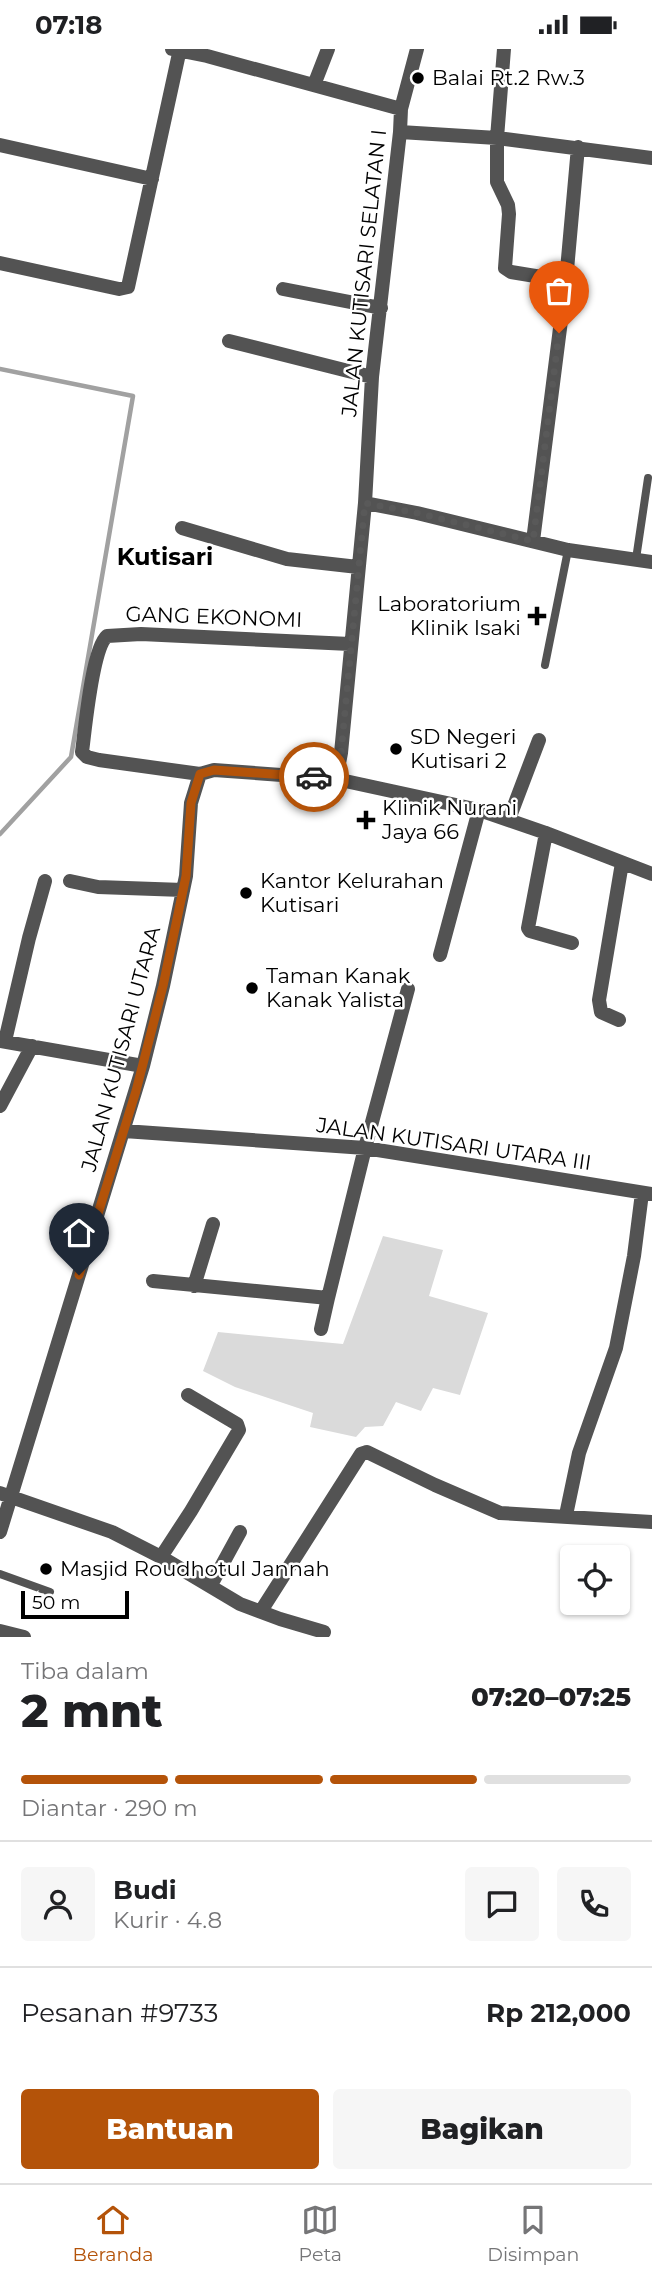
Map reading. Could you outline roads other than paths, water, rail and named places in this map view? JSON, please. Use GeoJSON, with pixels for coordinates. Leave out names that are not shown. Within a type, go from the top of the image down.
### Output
{"type":"FeatureCollection","features":[{"type":"Feature","properties":{"kind":"street"},"geometry":{"type":"LineString","coordinates":[[0,263],[119,289],[129,284],[177,49],[401,109]]}},
{"type":"Feature","properties":{"kind":"street"},"geometry":{"type":"LineString","coordinates":[[314,85],[328,49]]}},
{"type":"Feature","properties":{"kind":"street","name":"JALAN KUTISARI SELATAN I"},"geometry":{"type":"LineString","coordinates":[[336,779],[341,753],[365,503],[372,377],[401,109],[416,49]]}},
{"type":"Feature","properties":{"kind":"street"},"geometry":{"type":"LineString","coordinates":[[503,49],[497,183],[508,205],[509,214],[505,268],[511,272],[566,281]]}},
{"type":"Feature","properties":{"kind":"street"},"geometry":{"type":"LineString","coordinates":[[400,132],[497,138],[652,158]]}},
{"type":"Feature","properties":{"kind":"street"},"geometry":{"type":"LineString","coordinates":[[0,145],[152,179]]}},
{"type":"Feature","properties":{"kind":"street"},"geometry":{"type":"LineString","coordinates":[[533,541],[566,281],[578,147]]}},
{"type":"Feature","properties":{"kind":"street"},"geometry":{"type":"LineString","coordinates":[[283,289],[381,308]]}},
{"type":"Feature","properties":{"kind":"street"},"geometry":{"type":"LineString","coordinates":[[229,341],[372,377]]}},
{"type":"Feature","properties":{"kind":"street"},"geometry":{"type":"LineString","coordinates":[[365,503],[568,550],[652,562]]}},
{"type":"Feature","properties":{"kind":"street"},"geometry":{"type":"LineString","coordinates":[[182,529],[287,559],[358,567]]}},
{"type":"Feature","properties":{"kind":"street","name":"GANG EKONOMI"},"geometry":{"type":"LineString","coordinates":[[200,774],[99,760],[84,754],[90,699],[103,639],[111,635],[141,634],[350,644]]}},
{"type":"Feature","properties":{"kind":"street"},"geometry":{"type":"LineString","coordinates":[[509,819],[539,740]]}},
{"type":"Feature","properties":{"kind":"street"},"geometry":{"type":"LineString","coordinates":[[200,774],[214,770],[336,779],[479,810],[652,874]]}},
{"type":"Feature","properties":{"kind":"street","name":"JALAN KUTISARI UTARA"},"geometry":{"type":"LineString","coordinates":[[0,1532],[5,1495],[143,1066],[183,890],[191,803],[200,774]]}},
{"type":"Feature","properties":{"kind":"street"},"geometry":{"type":"LineString","coordinates":[[440,955],[479,810]]}},
{"type":"Feature","properties":{"kind":"street"},"geometry":{"type":"LineString","coordinates":[[546,833],[528,928],[530,931],[572,943]]}},
{"type":"Feature","properties":{"kind":"street"},"geometry":{"type":"LineString","coordinates":[[619,1020],[601,1012],[598,1000],[622,863]]}},
{"type":"Feature","properties":{"kind":"street"},"geometry":{"type":"LineString","coordinates":[[45,881],[2,1041],[143,1066]]}},
{"type":"Feature","properties":{"kind":"street"},"geometry":{"type":"LineString","coordinates":[[70,881],[98,887],[183,890]]}},
{"type":"Feature","properties":{"kind":"street"},"geometry":{"type":"LineString","coordinates":[[321,1329],[365,1148],[408,989]]}},
{"type":"Feature","properties":{"kind":"street"},"geometry":{"type":"LineString","coordinates":[[0,1106],[32,1046]]}},
{"type":"Feature","properties":{"kind":"street","name":"JALAN KUTISARI UTARA III"},"geometry":{"type":"LineString","coordinates":[[124,1131],[365,1148],[647,1193]]}},
{"type":"Feature","properties":{"kind":"street"},"geometry":{"type":"LineString","coordinates":[[566,1515],[579,1453],[616,1348],[647,1193]]}},
{"type":"Feature","properties":{"kind":"street"},"geometry":{"type":"LineString","coordinates":[[194,1286],[213,1224]]}},
{"type":"Feature","properties":{"kind":"street"},"geometry":{"type":"LineString","coordinates":[[153,1281],[328,1298]]}},
{"type":"Feature","properties":{"kind":"street"},"geometry":{"type":"LineString","coordinates":[[161,1557],[239,1430],[237,1424],[188,1395]]}},
{"type":"Feature","properties":{"kind":"street"},"geometry":{"type":"LineString","coordinates":[[261,1611],[360,1454],[367,1451],[500,1513],[652,1522]]}},
{"type":"Feature","properties":{"kind":"street"},"geometry":{"type":"LineString","coordinates":[[5,1495],[112,1532],[211,1585],[240,1604],[324,1632]]}},
{"type":"Feature","properties":{"kind":"street"},"geometry":{"type":"LineString","coordinates":[[211,1585],[240,1532]]}},
{"type":"Feature","properties":{"kind":"street"},"geometry":{"type":"LineString","coordinates":[[0,1631],[24,1637]]}},
{"type":"Feature","properties":{"kind":"lane"},"geometry":{"type":"LineString","coordinates":[[636,559],[648,478]]}},
{"type":"Feature","properties":{"kind":"lane"},"geometry":{"type":"LineString","coordinates":[[545,665],[568,550]]}},
{"type":"Feature","properties":{"kind":"lane"},"geometry":{"type":"LineString","coordinates":[[0,1574],[50,1591]]}},
{"type":"Feature","properties":{"kind":"waterway"},"geometry":{"type":"LineString","coordinates":[[0,369],[133,396],[71,757],[0,834]]}},
{"type":"Feature","properties":{"kind":"place","name":"Balai Rt.2 Rw.3"},"geometry":{"type":"Point","coordinates":[418,78]}},
{"type":"Feature","properties":{"kind":"place","name":"Laboratorium Klinik Isaki"},"geometry":{"type":"Point","coordinates":[537,616]}},
{"type":"Feature","properties":{"kind":"place","name":"SD Negeri Kutisari 2"},"geometry":{"type":"Point","coordinates":[396,749]}},
{"type":"Feature","properties":{"kind":"place","name":"Klinik Nurani Jaya 66"},"geometry":{"type":"Point","coordinates":[366,820]}},
{"type":"Feature","properties":{"kind":"place","name":"Kantor Kelurahan Kutisari"},"geometry":{"type":"Point","coordinates":[246,893]}},
{"type":"Feature","properties":{"kind":"place","name":"Taman Kanak Kanak Yalista"},"geometry":{"type":"Point","coordinates":[252,988]}},
{"type":"Feature","properties":{"kind":"place","name":"Masjid Roudhotul Jannah"},"geometry":{"type":"Point","coordinates":[46,1569]}},
{"type":"Feature","properties":{"kind":"district","name":"Kutisari"},"geometry":{"type":"Point","coordinates":[165,557]}}]}
